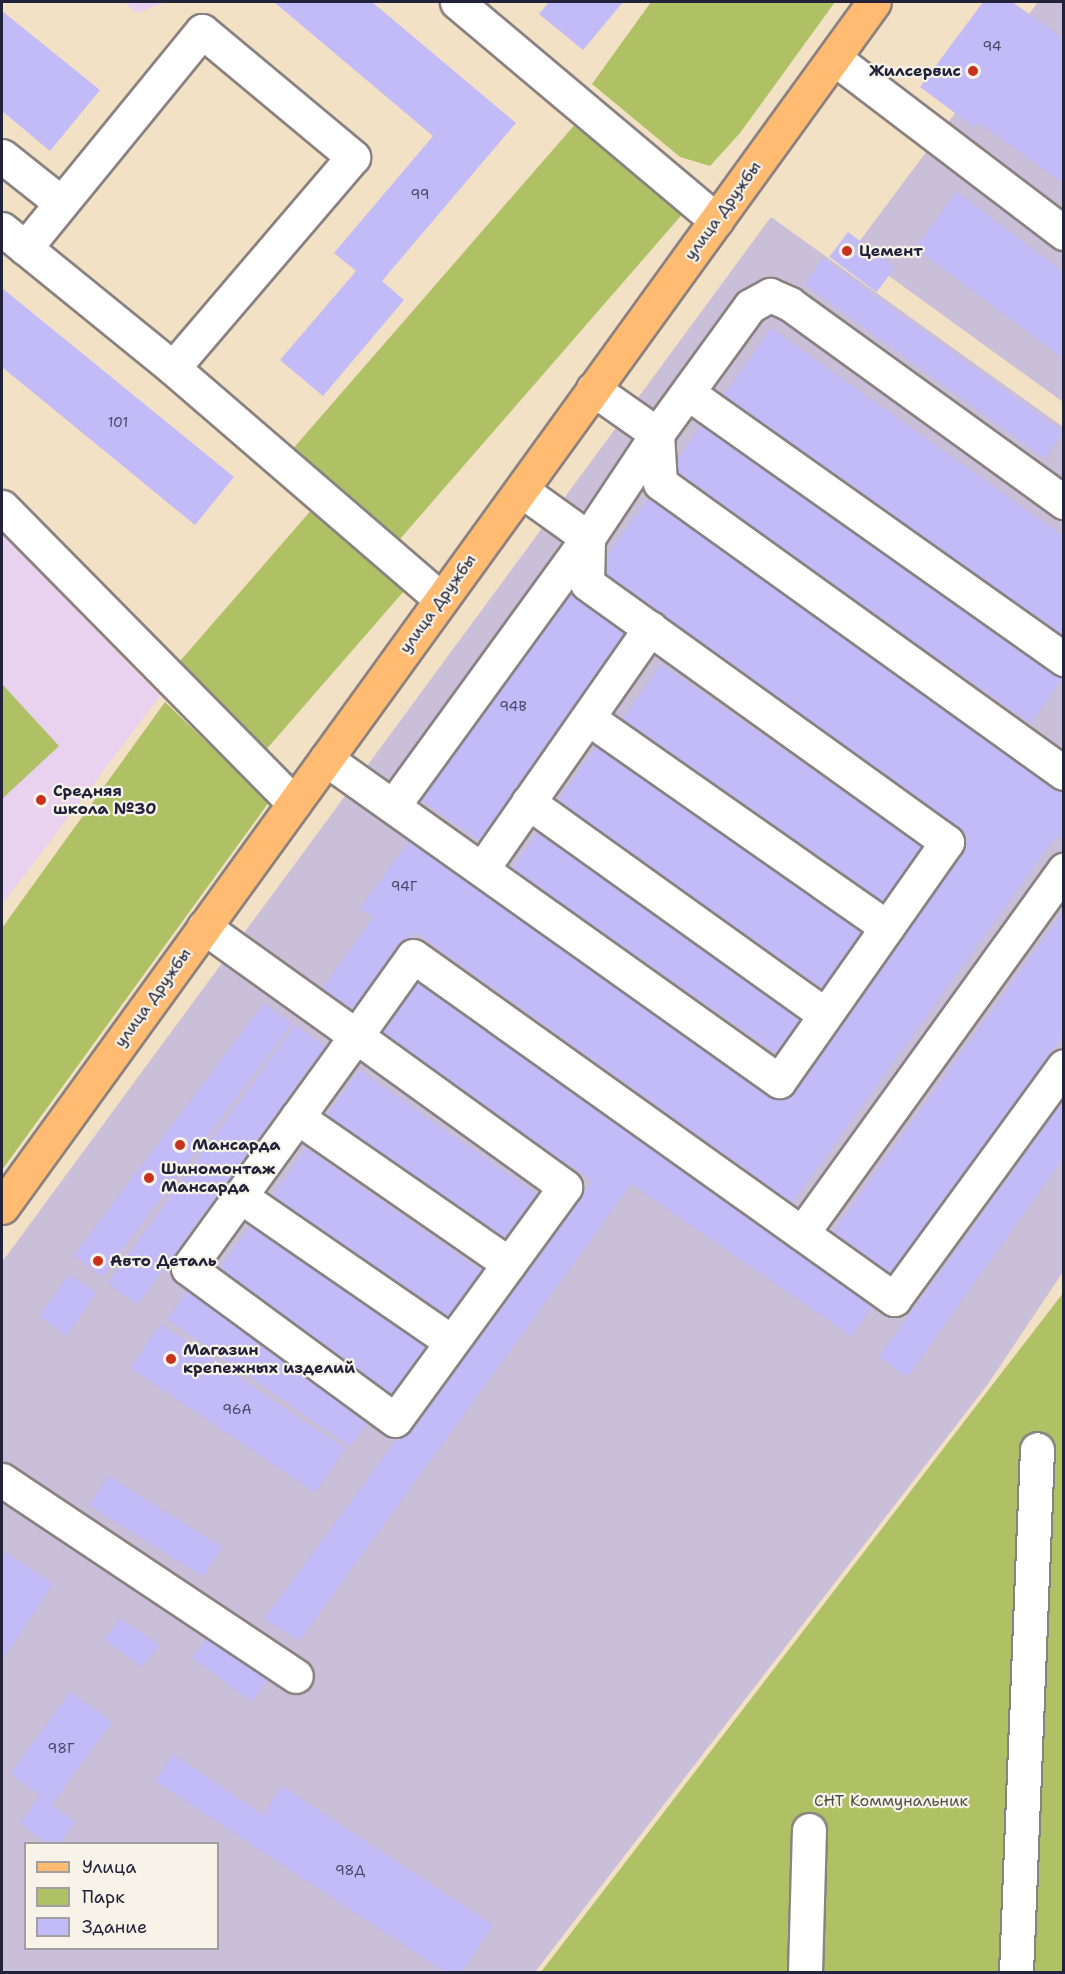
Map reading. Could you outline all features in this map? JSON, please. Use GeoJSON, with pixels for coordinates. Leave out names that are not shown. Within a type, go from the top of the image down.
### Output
{"type":"FeatureCollection","features":[{"type":"Feature","properties":{"kind":"main road","name":"улица Дружбы"},"geometry":{"type":"LineString","coordinates":[[2,1207],[874,2]]}},
{"type":"Feature","properties":{"kind":"lane"},"geometry":{"type":"LineString","coordinates":[[457,2],[716,220]]}},
{"type":"Feature","properties":{"kind":"lane"},"geometry":{"type":"LineString","coordinates":[[172,368],[353,157],[202,31],[61,203],[13,238],[172,368],[441,599]]}},
{"type":"Feature","properties":{"kind":"lane"},"geometry":{"type":"LineString","coordinates":[[834,58],[1064,233]]}},
{"type":"Feature","properties":{"kind":"lane"},"geometry":{"type":"LineString","coordinates":[[2,156],[61,203]]}},
{"type":"Feature","properties":{"kind":"lane"},"geometry":{"type":"LineString","coordinates":[[393,806],[588,538],[657,434],[750,306],[770,295],[790,304],[1064,502]]}},
{"type":"Feature","properties":{"kind":"lane"},"geometry":{"type":"LineString","coordinates":[[593,389],[657,434]]}},
{"type":"Feature","properties":{"kind":"lane"},"geometry":{"type":"LineString","coordinates":[[688,393],[1064,659]]}},
{"type":"Feature","properties":{"kind":"lane"},"geometry":{"type":"LineString","coordinates":[[657,434],[660,483],[1064,773]]}},
{"type":"Feature","properties":{"kind":"lane"},"geometry":{"type":"LineString","coordinates":[[521,490],[588,538]]}},
{"type":"Feature","properties":{"kind":"lane"},"geometry":{"type":"LineString","coordinates":[[2,507],[294,803]]}},
{"type":"Feature","properties":{"kind":"lane"},"geometry":{"type":"LineString","coordinates":[[326,759],[779,1081],[947,842],[587,583],[588,538]]}},
{"type":"Feature","properties":{"kind":"lane"},"geometry":{"type":"LineString","coordinates":[[482,869],[651,628]]}},
{"type":"Feature","properties":{"kind":"lane"},"geometry":{"type":"LineString","coordinates":[[588,718],[887,927]]}},
{"type":"Feature","properties":{"kind":"lane"},"geometry":{"type":"LineString","coordinates":[[528,802],[825,1015]]}},
{"type":"Feature","properties":{"kind":"lane"},"geometry":{"type":"LineString","coordinates":[[802,1233],[1064,870]]}},
{"type":"Feature","properties":{"kind":"lane"},"geometry":{"type":"LineString","coordinates":[[204,927],[356,1036],[565,1187],[395,1420],[188,1268],[356,1036],[413,956],[894,1299],[1064,1066]]}},
{"type":"Feature","properties":{"kind":"lane"},"geometry":{"type":"LineString","coordinates":[[297,1117],[509,1264]]}},
{"type":"Feature","properties":{"kind":"lane"},"geometry":{"type":"LineString","coordinates":[[240,1196],[452,1342]]}},
{"type":"Feature","properties":{"kind":"lane"},"geometry":{"type":"LineString","coordinates":[[1016,1972],[1037,1449]]}},
{"type":"Feature","properties":{"kind":"lane"},"geometry":{"type":"LineString","coordinates":[[2,1480],[296,1676]]}},
{"type":"Feature","properties":{"kind":"lane"},"geometry":{"type":"LineString","coordinates":[[805,1972],[809,1830]]}},
{"type":"Feature","properties":{"kind":"shaded area"},"geometry":{"type":"Polygon","coordinates":[[[123,2],[165,2],[138,13],[123,2]]]}},
{"type":"Feature","properties":{"kind":"shaded area"},"geometry":{"type":"Polygon","coordinates":[[[1038,2],[1063,2],[1063,402],[853,250],[1038,2]]]}},
{"type":"Feature","properties":{"kind":"shaded area"},"geometry":{"type":"Polygon","coordinates":[[[771,217],[1063,427],[1063,1272],[988,1384],[535,1972],[2,1972],[2,1262],[771,217]]]}},
{"type":"Feature","properties":{"kind":"shaded area","name":"Средняя школа №30"},"geometry":{"type":"Polygon","coordinates":[[[2,534],[160,696],[2,905],[2,534]]]}},
{"type":"Feature","properties":{"kind":"green space"},"geometry":{"type":"Polygon","coordinates":[[[651,2],[835,2],[740,133],[710,166],[680,157],[592,84],[651,2]]]}},
{"type":"Feature","properties":{"kind":"green space"},"geometry":{"type":"Polygon","coordinates":[[[577,122],[683,214],[399,541],[293,449],[577,122]]]}},
{"type":"Feature","properties":{"kind":"green space"},"geometry":{"type":"Polygon","coordinates":[[[314,507],[407,588],[264,752],[171,672],[314,507]]]}},
{"type":"Feature","properties":{"kind":"green space"},"geometry":{"type":"Polygon","coordinates":[[[2,684],[59,746],[2,799],[2,684]]]}},
{"type":"Feature","properties":{"kind":"green space"},"geometry":{"type":"Polygon","coordinates":[[[165,702],[269,802],[2,1170],[2,928],[165,702]]]}},
{"type":"Feature","properties":{"kind":"green space","name":"СНТ Коммунальник"},"geometry":{"type":"Polygon","coordinates":[[[1063,1293],[1063,1972],[541,1972],[1063,1293]]]}},
{"type":"Feature","properties":{"kind":"building"},"geometry":{"type":"Polygon","coordinates":[[[274,2],[372,2],[516,123],[382,281],[404,300],[323,396],[280,360],[356,271],[334,253],[433,136],[274,2]]]}},
{"type":"Feature","properties":{"kind":"building"},"geometry":{"type":"Polygon","coordinates":[[[549,2],[623,2],[583,50],[539,14],[549,2]]]}},
{"type":"Feature","properties":{"kind":"building"},"geometry":{"type":"Polygon","coordinates":[[[983,2],[1012,2],[1064,39],[1064,184],[978,122],[974,127],[920,87],[983,2]]]}},
{"type":"Feature","properties":{"kind":"building"},"geometry":{"type":"Polygon","coordinates":[[[2,11],[100,90],[50,151],[2,111],[2,11]]]}},
{"type":"Feature","properties":{"kind":"building"},"geometry":{"type":"Polygon","coordinates":[[[957,192],[1064,273],[1064,359],[915,248],[957,192]]]}},
{"type":"Feature","properties":{"kind":"building"},"geometry":{"type":"Polygon","coordinates":[[[848,232],[895,268],[876,292],[829,257],[848,232]]]}},
{"type":"Feature","properties":{"kind":"building"},"geometry":{"type":"Polygon","coordinates":[[[823,258],[1063,433],[1044,458],[804,284],[823,258]]]}},
{"type":"Feature","properties":{"kind":"building"},"geometry":{"type":"Polygon","coordinates":[[[2,288],[234,477],[195,525],[2,367],[2,288]]]}},
{"type":"Feature","properties":{"kind":"building"},"geometry":{"type":"Polygon","coordinates":[[[771,328],[1064,537],[1064,642],[722,398],[771,328]]]}},
{"type":"Feature","properties":{"kind":"building"},"geometry":{"type":"Polygon","coordinates":[[[705,420],[1064,671],[1064,676],[1031,724],[669,471],[705,420]]]}},
{"type":"Feature","properties":{"kind":"building"},"geometry":{"type":"Polygon","coordinates":[[[650,496],[1064,793],[1064,841],[1056,836],[792,1203],[415,932],[356,1013],[322,989],[373,917],[360,908],[412,837],[780,1101],[969,838],[596,571],[650,496]]]}},
{"type":"Feature","properties":{"kind":"building"},"geometry":{"type":"Polygon","coordinates":[[[563,581],[642,637],[493,850],[413,795],[563,581]]]}},
{"type":"Feature","properties":{"kind":"building"},"geometry":{"type":"Polygon","coordinates":[[[661,664],[930,852],[891,907],[623,719],[661,664]]]}},
{"type":"Feature","properties":{"kind":"building"},"geometry":{"type":"Polygon","coordinates":[[[597,745],[870,936],[830,993],[557,802],[597,745]]]}},
{"type":"Feature","properties":{"kind":"building"},"geometry":{"type":"Polygon","coordinates":[[[539,830],[810,1020],[783,1058],[512,869],[539,830]]]}},
{"type":"Feature","properties":{"kind":"building"},"geometry":{"type":"Polygon","coordinates":[[[1064,910],[1064,1034],[891,1275],[832,1233],[1064,910]]]}},
{"type":"Feature","properties":{"kind":"building"},"geometry":{"type":"Polygon","coordinates":[[[419,978],[668,1151],[694,1178],[872,1307],[851,1336],[631,1184],[299,1641],[264,1619],[573,1201],[577,1204],[592,1181],[379,1035],[419,978]]]}},
{"type":"Feature","properties":{"kind":"building"},"geometry":{"type":"Polygon","coordinates":[[[264,1003],[292,1024],[102,1276],[74,1255],[264,1003]]]}},
{"type":"Feature","properties":{"kind":"building"},"geometry":{"type":"Polygon","coordinates":[[[295,1025],[325,1047],[137,1305],[107,1283],[295,1025]]]}},
{"type":"Feature","properties":{"kind":"building"},"geometry":{"type":"Polygon","coordinates":[[[359,1070],[541,1197],[507,1246],[325,1118],[359,1070]]]}},
{"type":"Feature","properties":{"kind":"building"},"geometry":{"type":"Polygon","coordinates":[[[1064,1100],[1064,1157],[907,1377],[879,1357],[1064,1100]]]}},
{"type":"Feature","properties":{"kind":"building"},"geometry":{"type":"Polygon","coordinates":[[[306,1148],[488,1275],[454,1324],[272,1196],[306,1148]]]}},
{"type":"Feature","properties":{"kind":"building"},"geometry":{"type":"Polygon","coordinates":[[[251,1224],[434,1352],[400,1400],[217,1272],[251,1224]]]}},
{"type":"Feature","properties":{"kind":"building"},"geometry":{"type":"Polygon","coordinates":[[[69,1274],[96,1293],[66,1336],[39,1317],[69,1274]]]}},
{"type":"Feature","properties":{"kind":"building"},"geometry":{"type":"Polygon","coordinates":[[[187,1291],[370,1419],[350,1447],[167,1319],[187,1291]]]}},
{"type":"Feature","properties":{"kind":"building"},"geometry":{"type":"Polygon","coordinates":[[[160,1324],[345,1449],[315,1493],[130,1368],[160,1324]]]}},
{"type":"Feature","properties":{"kind":"building"},"geometry":{"type":"Polygon","coordinates":[[[108,1476],[222,1547],[203,1577],[89,1506],[108,1476]]]}},
{"type":"Feature","properties":{"kind":"building"},"geometry":{"type":"Polygon","coordinates":[[[2,1550],[53,1584],[2,1661],[2,1550]]]}},
{"type":"Feature","properties":{"kind":"building"},"geometry":{"type":"Polygon","coordinates":[[[120,1618],[159,1645],[143,1667],[105,1640],[120,1618]]]}},
{"type":"Feature","properties":{"kind":"building"},"geometry":{"type":"Polygon","coordinates":[[[209,1635],[273,1672],[252,1702],[192,1658],[209,1635]]]}},
{"type":"Feature","properties":{"kind":"building"},"geometry":{"type":"Polygon","coordinates":[[[70,1692],[112,1722],[51,1805],[75,1822],[60,1842],[45,1842],[20,1823],[40,1796],[10,1774],[70,1692]]]}},
{"type":"Feature","properties":{"kind":"building"},"geometry":{"type":"Polygon","coordinates":[[[173,1754],[263,1815],[282,1786],[493,1925],[462,1972],[445,1972],[155,1781],[173,1754]]]}},
{"type":"Feature","properties":{"kind":"place","name":"Жилсервис"},"geometry":{"type":"Point","coordinates":[973,71]}},
{"type":"Feature","properties":{"kind":"place","name":"Цемент"},"geometry":{"type":"Point","coordinates":[847,251]}},
{"type":"Feature","properties":{"kind":"place","name":"Средняя школа №30"},"geometry":{"type":"Point","coordinates":[41,800]}},
{"type":"Feature","properties":{"kind":"place","name":"Мансарда"},"geometry":{"type":"Point","coordinates":[180,1145]}},
{"type":"Feature","properties":{"kind":"place","name":"Шиномонтаж Мансарда"},"geometry":{"type":"Point","coordinates":[149,1178]}},
{"type":"Feature","properties":{"kind":"place","name":"Авто Деталь"},"geometry":{"type":"Point","coordinates":[98,1261]}},
{"type":"Feature","properties":{"kind":"place","name":"Магазин крепежных изделий"},"geometry":{"type":"Point","coordinates":[171,1359]}}]}
